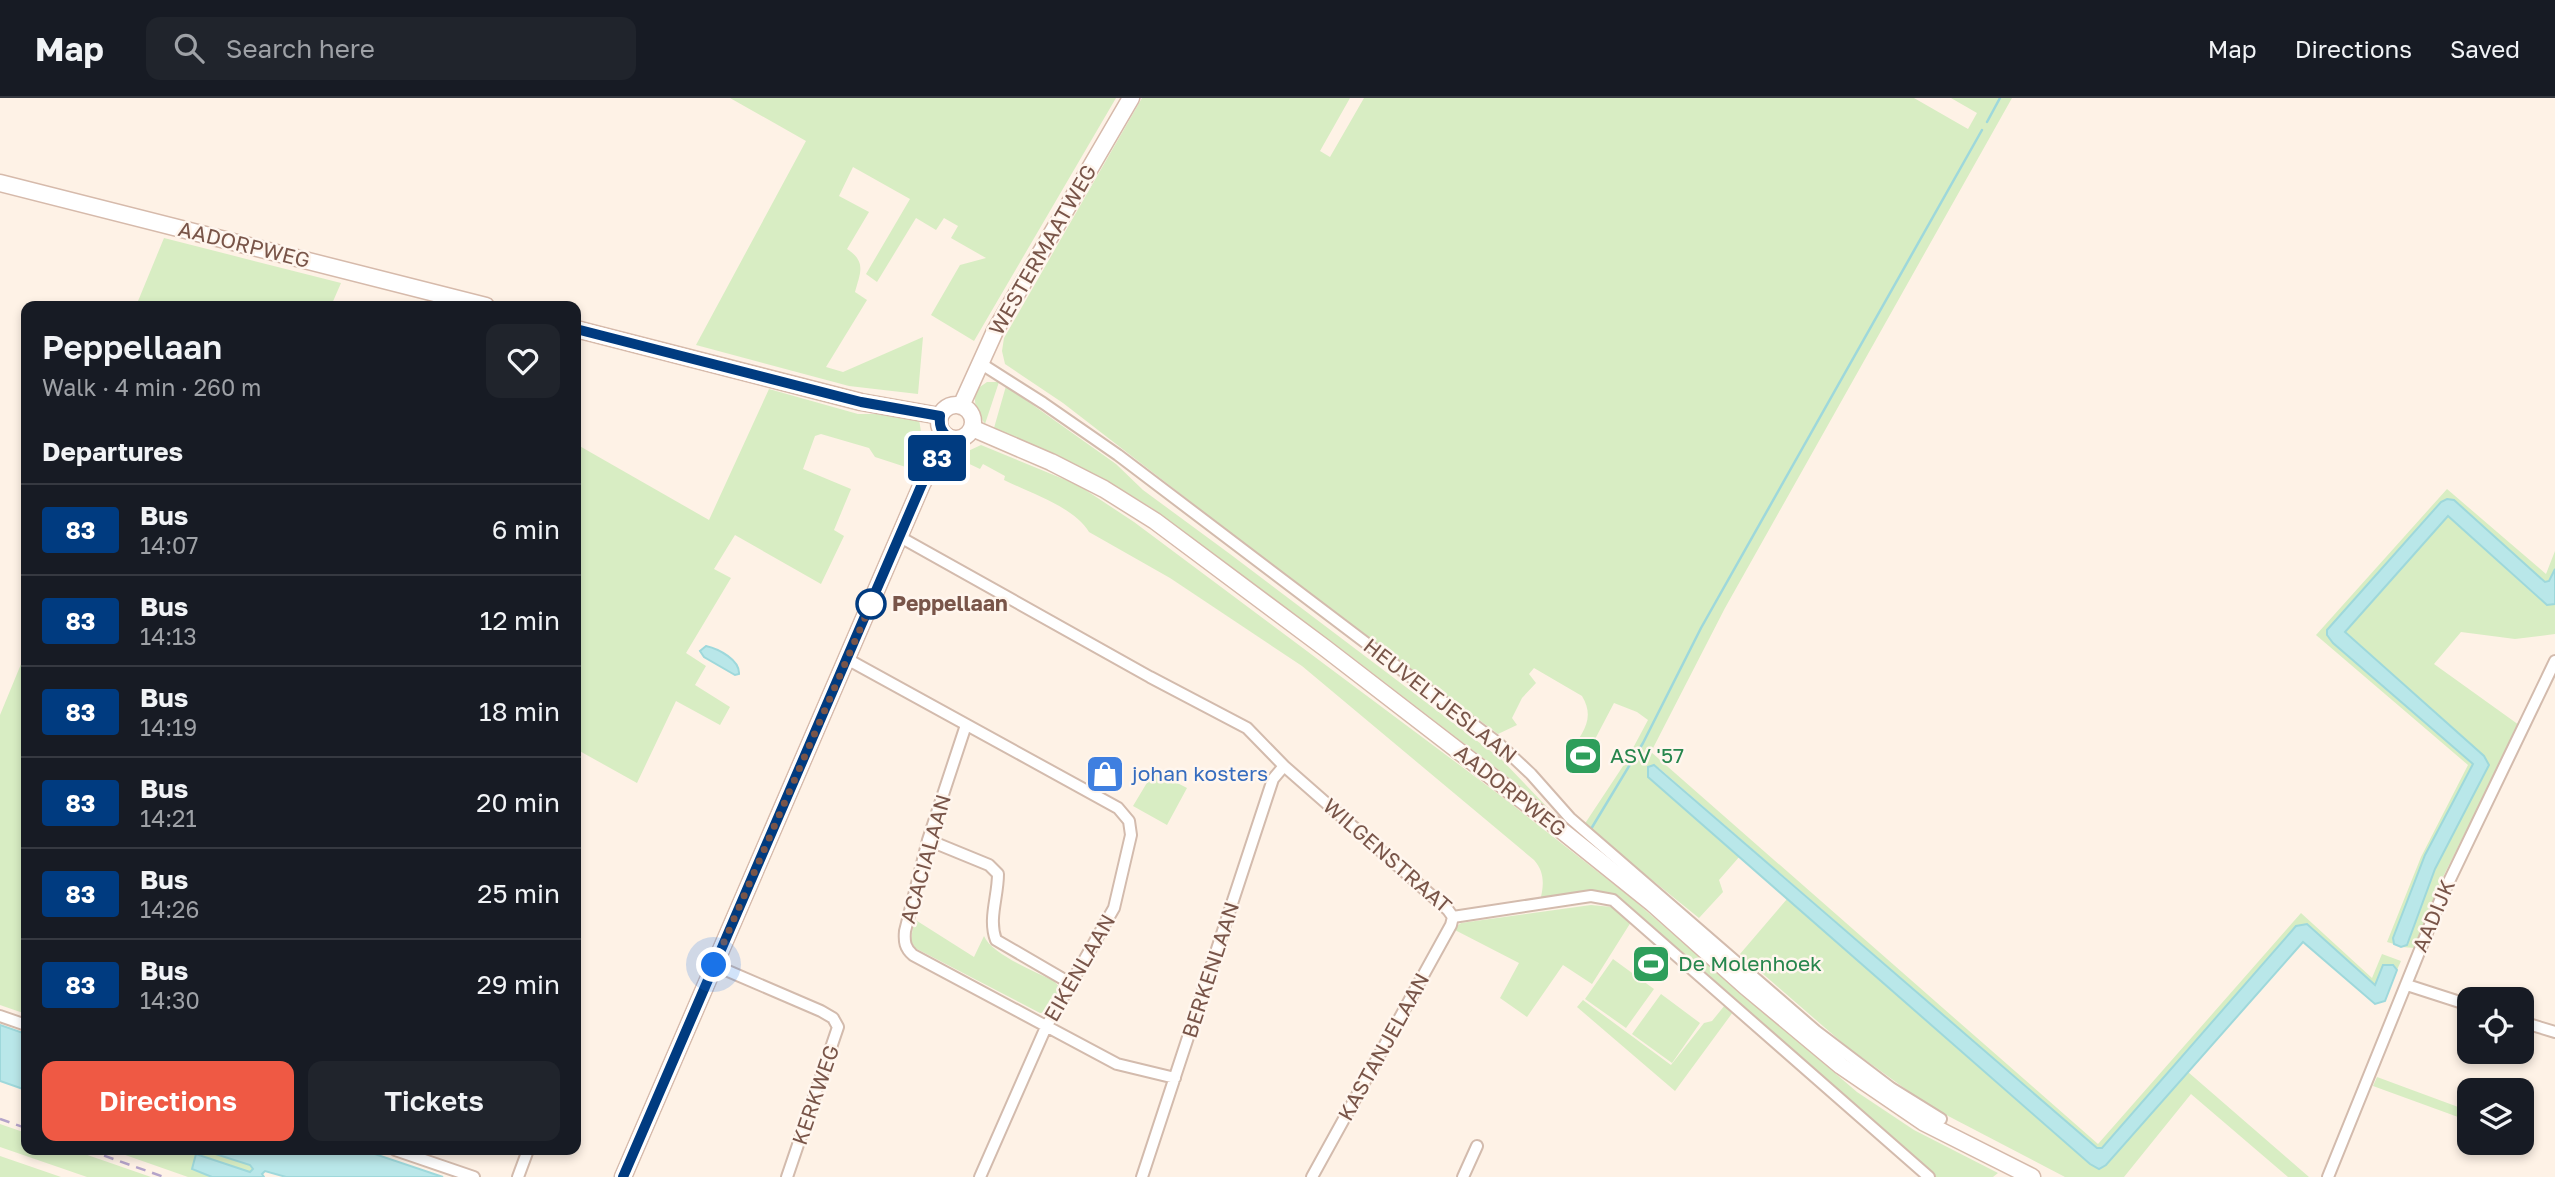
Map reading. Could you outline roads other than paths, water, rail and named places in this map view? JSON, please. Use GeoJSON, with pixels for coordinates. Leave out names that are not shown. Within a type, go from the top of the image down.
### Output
{"type":"FeatureCollection","features":[{"type":"Feature","properties":{"kind":"main road","name":"WESTERMAATWEG"},"geometry":{"type":"LineString","coordinates":[[961,405],[995,331],[1131,98]]}},
{"type":"Feature","properties":{"kind":"main road","name":"AADORPWEG"},"geometry":{"type":"LineString","coordinates":[[1,183],[466,301]]}},
{"type":"Feature","properties":{"kind":"main road"},"geometry":{"type":"LineString","coordinates":[[581,330],[861,402],[940,416]]}},
{"type":"Feature","properties":{"kind":"main road"},"geometry":{"type":"LineString","coordinates":[[961,405],[969,411],[973,419],[972,428],[962,438],[948,437],[942,432],[940,416],[948,407],[961,405]]}},
{"type":"Feature","properties":{"kind":"main road","name":"AADORPWEG"},"geometry":{"type":"LineString","coordinates":[[972,428],[1051,462],[1104,489],[1155,521],[1325,648],[1581,846],[1652,903],[1745,986],[1841,1066],[1923,1122],[2032,1177]]}},
{"type":"Feature","properties":{"kind":"main road"},"geometry":{"type":"LineString","coordinates":[[623,1177],[922,484],[948,437]]}},
{"type":"Feature","properties":{"kind":"street","name":"HEUVELTJESLAAN"},"geometry":{"type":"LineString","coordinates":[[980,363],[1044,403],[1118,455],[1498,743],[1531,774],[1570,818],[1816,1031],[1891,1088],[1941,1119]]}},
{"type":"Feature","properties":{"kind":"street","name":"WILGENSTRAAT"},"geometry":{"type":"LineString","coordinates":[[900,537],[1247,728],[1284,766],[1453,917],[1591,896],[1606,897],[1618,903],[1929,1177]]}},
{"type":"Feature","properties":{"kind":"street","name":"EIKENLAAN"},"geometry":{"type":"LineString","coordinates":[[847,659],[1118,808],[1129,821],[1131,835],[1114,908],[1046,1027],[980,1177]]}},
{"type":"Feature","properties":{"kind":"street","name":"AADIJK"},"geometry":{"type":"LineString","coordinates":[[2328,1177],[2452,874],[2555,661]]}},
{"type":"Feature","properties":{"kind":"street","name":"ACACIALAAN"},"geometry":{"type":"LineString","coordinates":[[966,725],[928,840],[905,931],[904,941],[908,950],[1046,1027],[1117,1063],[1175,1078]]}},
{"type":"Feature","properties":{"kind":"street","name":"BERKENLAAN"},"geometry":{"type":"LineString","coordinates":[[1142,1177],[1273,779],[1284,766]]}},
{"type":"Feature","properties":{"kind":"street"},"geometry":{"type":"LineString","coordinates":[[928,840],[989,865],[998,874],[998,894],[991,928],[996,940],[1070,983]]}},
{"type":"Feature","properties":{"kind":"street","name":"KASTANJELAAN"},"geometry":{"type":"LineString","coordinates":[[1312,1177],[1453,917]]}},
{"type":"Feature","properties":{"kind":"street","name":"KERKWEG"},"geometry":{"type":"LineString","coordinates":[[714,965],[821,1010],[833,1018],[838,1027],[787,1177]]}},
{"type":"Feature","properties":{"kind":"street"},"geometry":{"type":"LineString","coordinates":[[2407,985],[2457,1001]]}},
{"type":"Feature","properties":{"kind":"street"},"geometry":{"type":"LineString","coordinates":[[0,1016],[21,1023]]}},
{"type":"Feature","properties":{"kind":"street"},"geometry":{"type":"LineString","coordinates":[[2534,1026],[2555,1032]]}},
{"type":"Feature","properties":{"kind":"street"},"geometry":{"type":"LineString","coordinates":[[1463,1177],[1477,1146]]}},
{"type":"Feature","properties":{"kind":"street"},"geometry":{"type":"LineString","coordinates":[[410,1155],[474,1177]]}},
{"type":"Feature","properties":{"kind":"street"},"geometry":{"type":"LineString","coordinates":[[518,1177],[526,1155]]}},
{"type":"Feature","properties":{"kind":"water"},"geometry":{"type":"Polygon","coordinates":[[[2454,500],[2545,582],[2549,581],[2555,569],[2555,604],[2547,605],[2448,516],[2345,632],[2484,756],[2489,765],[2435,869],[2407,945],[2401,947],[2394,944],[2393,938],[2425,855],[2473,764],[2333,643],[2327,630],[2441,502],[2454,500]]]}},
{"type":"Feature","properties":{"kind":"water"},"geometry":{"type":"Polygon","coordinates":[[[706,646],[722,652],[732,660],[739,674],[735,675],[704,657],[700,651],[706,646]]]}},
{"type":"Feature","properties":{"kind":"water"},"geometry":{"type":"Polygon","coordinates":[[[1654,765],[2097,1148],[2102,1148],[2296,926],[2307,924],[2375,985],[2383,965],[2393,965],[2397,970],[2385,1001],[2375,1004],[2303,942],[2106,1165],[2099,1169],[2090,1164],[1648,777],[1648,767],[1654,765]]]}},
{"type":"Feature","properties":{"kind":"water"},"geometry":{"type":"Polygon","coordinates":[[[0,1025],[21,1032],[21,1088],[0,1081],[0,1025]]]}},
{"type":"Feature","properties":{"kind":"water"},"geometry":{"type":"Polygon","coordinates":[[[196,1155],[250,1172],[253,1169],[250,1165],[219,1155],[378,1155],[443,1177],[286,1177],[265,1171],[262,1174],[264,1177],[212,1177],[192,1169],[196,1155]]]}},
{"type":"Feature","properties":{"kind":"waterway"},"geometry":{"type":"LineString","coordinates":[[1987,122],[2000,98]]}},
{"type":"Feature","properties":{"kind":"waterway"},"geometry":{"type":"LineString","coordinates":[[1591,829],[1643,743],[1701,628],[1982,130]]}},
{"type":"Feature","properties":{"kind":"railway"},"geometry":{"type":"LineString","coordinates":[[0,1119],[21,1126]]}},
{"type":"Feature","properties":{"kind":"railway"},"geometry":{"type":"LineString","coordinates":[[102,1155],[164,1177]]}},
{"type":"Feature","properties":{"kind":"place","name":"Peppellaan"},"geometry":{"type":"Point","coordinates":[871,604]}},
{"type":"Feature","properties":{"kind":"place","name":"ASV '57"},"geometry":{"type":"Point","coordinates":[1583,756]}},
{"type":"Feature","properties":{"kind":"place","name":"johan kosters"},"geometry":{"type":"Point","coordinates":[1105,774]}},
{"type":"Feature","properties":{"kind":"place","name":"De Molenhoek"},"geometry":{"type":"Point","coordinates":[1651,964]}}]}
